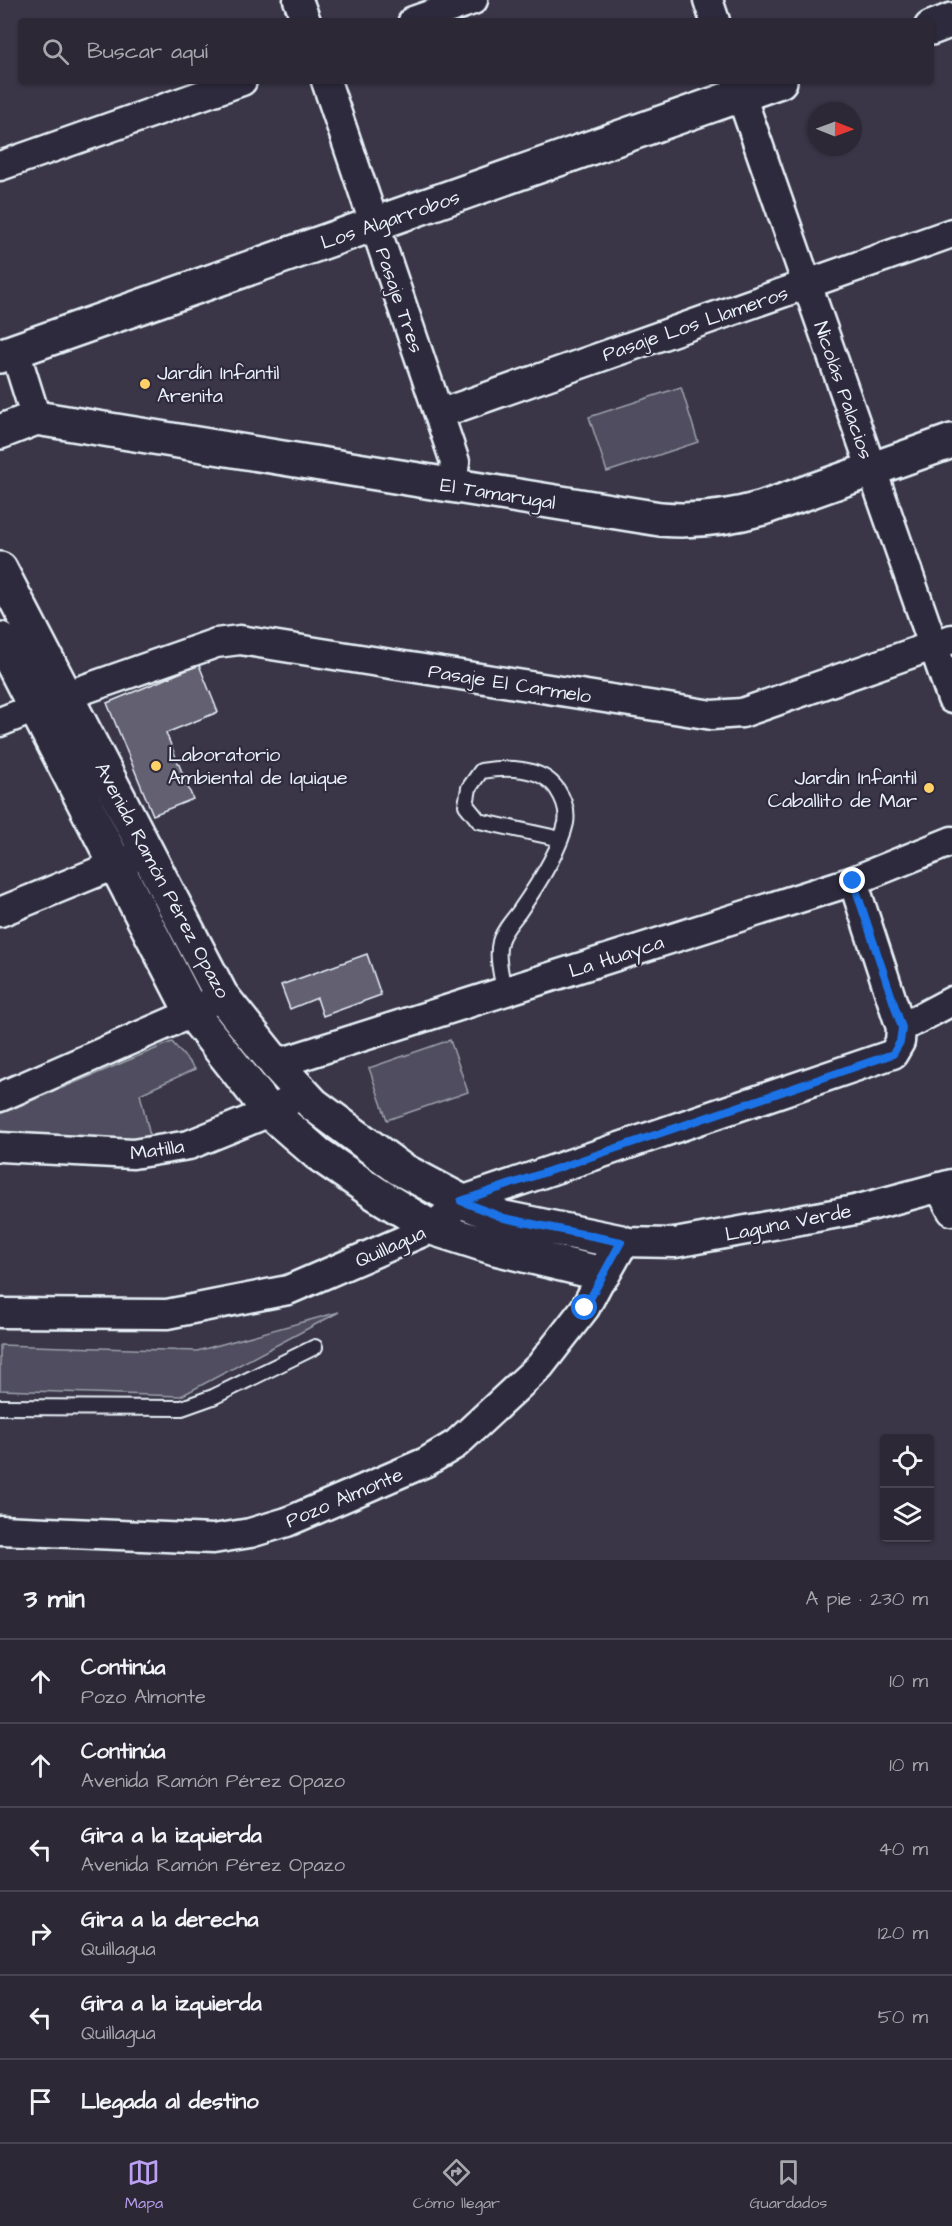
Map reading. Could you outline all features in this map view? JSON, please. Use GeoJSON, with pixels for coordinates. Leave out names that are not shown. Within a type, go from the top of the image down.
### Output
{"type":"FeatureCollection","features":[{"type":"Feature","properties":{"kind":"street"},"geometry":{"type":"LineString","coordinates":[[298,0],[305,18]]}},
{"type":"Feature","properties":{"kind":"street"},"geometry":{"type":"LineString","coordinates":[[422,18],[473,0]]}},
{"type":"Feature","properties":{"kind":"street"},"geometry":{"type":"LineString","coordinates":[[708,0],[714,18]]}},
{"type":"Feature","properties":{"kind":"street"},"geometry":{"type":"LineString","coordinates":[[934,27],[952,20]]}},
{"type":"Feature","properties":{"kind":"street"},"geometry":{"type":"LineString","coordinates":[[0,166],[233,84]]}},
{"type":"Feature","properties":{"kind":"street","name":"Pasaje Tres"},"geometry":{"type":"LineString","coordinates":[[327,84],[455,462],[452,485]]}},
{"type":"Feature","properties":{"kind":"street","name":"Los Algarrobos"},"geometry":{"type":"LineString","coordinates":[[8,353],[374,224],[738,88],[762,84]]}},
{"type":"Feature","properties":{"kind":"street","name":"Nicolás Palacios"},"geometry":{"type":"LineString","coordinates":[[738,88],[872,470],[943,642],[952,699]]}},
{"type":"Feature","properties":{"kind":"street","name":"Pasaje Los Llameros"},"geometry":{"type":"LineString","coordinates":[[439,414],[952,233]]}},
{"type":"Feature","properties":{"kind":"street"},"geometry":{"type":"LineString","coordinates":[[0,432],[36,418],[8,353]]}},
{"type":"Feature","properties":{"kind":"street","name":"El Tamarugal"},"geometry":{"type":"LineString","coordinates":[[36,418],[660,519],[686,521],[738,515],[952,441]]}},
{"type":"Feature","properties":{"kind":"street","name":"Avenida Ramón Pérez Opazo"},"geometry":{"type":"LineString","coordinates":[[0,569],[221,995],[276,1064],[313,1104],[399,1168],[461,1201],[504,1218],[621,1242]]}},
{"type":"Feature","properties":{"kind":"street","name":"Avenida Ramón Pérez Opazo"},"geometry":{"type":"LineString","coordinates":[[0,639],[192,1013],[270,1112],[317,1153],[375,1194],[432,1228],[495,1248],[603,1274]]}},
{"type":"Feature","properties":{"kind":"street","name":"Pasaje El Carmelo"},"geometry":{"type":"LineString","coordinates":[[0,722],[65,696],[216,643],[240,640],[728,716],[943,642]]}},
{"type":"Feature","properties":{"kind":"street","name":"La Huayca"},"geometry":{"type":"LineString","coordinates":[[276,1064],[853,881],[952,841]]}},
{"type":"Feature","properties":{"kind":"street"},"geometry":{"type":"LineString","coordinates":[[0,912],[146,852]]}},
{"type":"Feature","properties":{"kind":"street"},"geometry":{"type":"LineString","coordinates":[[853,881],[902,1028],[952,1001]]}},
{"type":"Feature","properties":{"kind":"street"},"geometry":{"type":"LineString","coordinates":[[0,1097],[192,1013],[221,995]]}},
{"type":"Feature","properties":{"kind":"street","name":"Quillagua"},"geometry":{"type":"LineString","coordinates":[[0,1312],[167,1314],[288,1290],[432,1228],[461,1201],[893,1054],[900,1042],[902,1028]]}},
{"type":"Feature","properties":{"kind":"street","name":"Matilla"},"geometry":{"type":"LineString","coordinates":[[0,1147],[133,1154],[189,1145],[270,1112],[303,1093]]}},
{"type":"Feature","properties":{"kind":"street","name":"Laguna Verde"},"geometry":{"type":"LineString","coordinates":[[621,1242],[675,1243],[948,1194]]}},
{"type":"Feature","properties":{"kind":"street"},"geometry":{"type":"LineString","coordinates":[[603,1274],[621,1242]]}},
{"type":"Feature","properties":{"kind":"street","name":"Pozo Almonte"},"geometry":{"type":"LineString","coordinates":[[0,1530],[213,1539],[250,1533],[287,1522],[426,1462],[456,1444],[540,1366],[585,1308],[603,1274]]}},
{"type":"Feature","properties":{"kind":"lane"},"geometry":{"type":"LineString","coordinates":[[504,992],[498,954],[500,940],[533,892],[561,839],[566,821],[564,799],[551,781],[530,771],[494,769],[481,771],[469,788],[466,805],[479,821],[561,839]]}},
{"type":"Feature","properties":{"kind":"lane"},"geometry":{"type":"LineString","coordinates":[[0,1407],[182,1408],[213,1397],[315,1347]]}},
{"type":"Feature","properties":{"kind":"shaded area"},"geometry":{"type":"Polygon","coordinates":[[[681,387],[698,442],[607,472],[589,417],[681,387]]]}},
{"type":"Feature","properties":{"kind":"shaded area"},"geometry":{"type":"Polygon","coordinates":[[[450,1040],[468,1092],[387,1120],[369,1068],[450,1040]]]}},
{"type":"Feature","properties":{"kind":"shaded area"},"geometry":{"type":"Polygon","coordinates":[[[172,1042],[195,1069],[140,1094],[151,1140],[0,1140],[0,1114],[172,1042]]]}},
{"type":"Feature","properties":{"kind":"shaded area"},"geometry":{"type":"Polygon","coordinates":[[[339,1312],[181,1396],[0,1390],[0,1345],[197,1351],[339,1312]]]}},
{"type":"Feature","properties":{"kind":"building","name":"Laboratorio Ambiental de Iquique"},"geometry":{"type":"Polygon","coordinates":[[[199,665],[218,712],[166,733],[193,799],[153,815],[107,703],[199,665]]]}},
{"type":"Feature","properties":{"kind":"building"},"geometry":{"type":"Polygon","coordinates":[[[367,954],[381,995],[323,1016],[317,998],[290,1009],[281,985],[367,954]]]}},
{"type":"Feature","properties":{"kind":"place","name":"Jardín Infantil Arenita"},"geometry":{"type":"Point","coordinates":[145,384]}},
{"type":"Feature","properties":{"kind":"place","name":"Laboratorio Ambiental de Iquique"},"geometry":{"type":"Point","coordinates":[156,766]}},
{"type":"Feature","properties":{"kind":"place","name":"Jardin Infantil Caballito de Mar"},"geometry":{"type":"Point","coordinates":[929,788]}},
{"type":"Feature","properties":{"kind":"route"},"geometry":{"type":"LineString","coordinates":[[585,1308],[621,1242],[504,1218],[461,1201],[893,1054],[900,1042],[902,1028],[853,881]]}}]}
